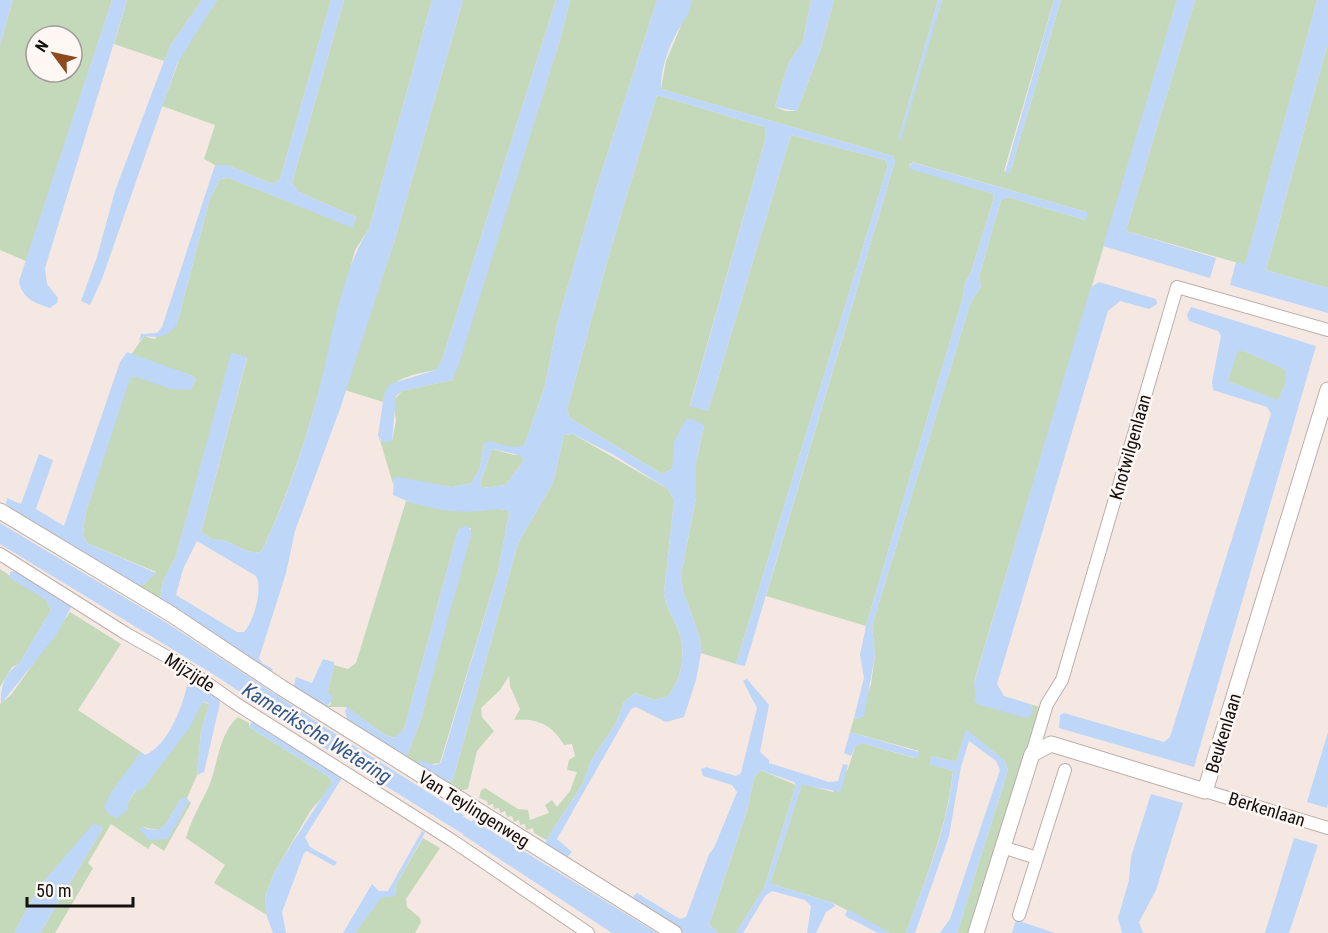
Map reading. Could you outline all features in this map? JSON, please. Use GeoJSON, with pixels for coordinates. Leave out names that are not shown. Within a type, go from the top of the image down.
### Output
{"type":"FeatureCollection","features":[{"type":"Feature","properties":{"kind":"street","name":"Knotwilgenlaan"},"geometry":{"type":"LineString","coordinates":[[1032,754],[1047,704],[1062,680],[1177,287],[1328,330]]}},
{"type":"Feature","properties":{"kind":"street","name":"Beukenlaan"},"geometry":{"type":"LineString","coordinates":[[1032,754],[1051,744],[1205,791],[1328,390]]}},
{"type":"Feature","properties":{"kind":"street","name":"Van Teylingenweg"},"geometry":{"type":"LineString","coordinates":[[0,511],[74,558],[171,614],[282,688],[674,933]]}},
{"type":"Feature","properties":{"kind":"street","name":"Mijzijde"},"geometry":{"type":"LineString","coordinates":[[0,554],[125,633],[180,664],[235,703],[453,841],[588,933]]}},
{"type":"Feature","properties":{"kind":"street"},"geometry":{"type":"LineString","coordinates":[[976,933],[1032,754]]}},
{"type":"Feature","properties":{"kind":"street"},"geometry":{"type":"LineString","coordinates":[[1019,915],[1065,770]]}},
{"type":"Feature","properties":{"kind":"street","name":"Berkenlaan"},"geometry":{"type":"LineString","coordinates":[[1205,791],[1328,828]]}},
{"type":"Feature","properties":{"kind":"street"},"geometry":{"type":"LineString","coordinates":[[1002,847],[1037,858]]}},
{"type":"Feature","properties":{"kind":"green space"},"geometry":{"type":"Polygon","coordinates":[[[13,0],[112,0],[26,261],[0,250],[0,45],[13,0]]]}},
{"type":"Feature","properties":{"kind":"green space"},"geometry":{"type":"Polygon","coordinates":[[[127,0],[202,0],[172,43],[164,61],[114,44],[127,0]]]}},
{"type":"Feature","properties":{"kind":"green space"},"geometry":{"type":"Polygon","coordinates":[[[217,0],[331,0],[280,179],[273,184],[227,165],[215,165],[204,159],[215,125],[162,106],[181,55],[217,0]]]}},
{"type":"Feature","properties":{"kind":"green space"},"geometry":{"type":"Polygon","coordinates":[[[344,0],[432,0],[369,229],[355,250],[316,404],[291,479],[261,552],[248,551],[225,541],[213,540],[201,532],[247,358],[232,353],[176,556],[163,581],[160,599],[137,587],[143,585],[156,572],[87,543],[83,535],[85,515],[129,379],[133,376],[190,390],[196,380],[193,376],[131,355],[144,336],[154,339],[177,324],[210,198],[220,179],[229,178],[353,227],[356,217],[299,192],[292,183],[344,0]]]}},
{"type":"Feature","properties":{"kind":"green space"},"geometry":{"type":"Polygon","coordinates":[[[463,0],[556,0],[442,360],[436,370],[403,378],[396,382],[385,394],[383,402],[345,390],[396,236],[463,0]]]}},
{"type":"Feature","properties":{"kind":"green space"},"geometry":{"type":"Polygon","coordinates":[[[570,0],[657,0],[596,189],[557,324],[545,386],[524,446],[515,448],[484,444],[480,467],[472,483],[452,487],[394,478],[393,484],[380,440],[392,441],[396,421],[393,401],[402,391],[452,380],[560,40],[570,0]]]}},
{"type":"Feature","properties":{"kind":"green space"},"geometry":{"type":"Polygon","coordinates":[[[692,0],[811,0],[803,42],[789,62],[775,107],[786,111],[797,111],[821,48],[834,0],[938,0],[898,141],[942,0],[1054,0],[1004,171],[1010,173],[1061,0],[1177,0],[974,682],[979,705],[1033,709],[1030,704],[1040,707],[968,933],[957,933],[1008,770],[1004,760],[966,730],[956,762],[932,756],[930,764],[953,771],[950,792],[934,854],[906,933],[890,933],[833,903],[772,884],[772,877],[802,784],[833,792],[848,769],[855,747],[862,743],[914,758],[919,751],[850,732],[854,718],[859,719],[871,684],[875,655],[872,626],[971,301],[981,287],[979,276],[1001,200],[1008,197],[1085,220],[1087,212],[912,162],[909,165],[993,194],[994,198],[971,272],[965,282],[963,297],[866,626],[766,596],[895,161],[893,156],[661,89],[666,61],[692,0]]]}},
{"type":"Feature","properties":{"kind":"green space"},"geometry":{"type":"Polygon","coordinates":[[[1195,0],[1317,0],[1245,265],[1126,231],[1195,0]]]}},
{"type":"Feature","properties":{"kind":"green space"},"geometry":{"type":"Polygon","coordinates":[[[1328,42],[1328,288],[1266,270],[1328,42]]]}},
{"type":"Feature","properties":{"kind":"green space"},"geometry":{"type":"Polygon","coordinates":[[[657,95],[765,127],[766,137],[690,405],[708,411],[791,135],[885,160],[888,165],[736,664],[701,653],[700,638],[683,591],[681,575],[696,497],[696,463],[704,425],[672,469],[662,474],[570,418],[567,410],[608,258],[657,95]]]}},
{"type":"Feature","properties":{"kind":"green space"},"geometry":{"type":"Polygon","coordinates":[[[1237,351],[1244,351],[1287,370],[1286,382],[1278,401],[1228,381],[1237,351]]]}},
{"type":"Feature","properties":{"kind":"green space"},"geometry":{"type":"Polygon","coordinates":[[[573,434],[668,489],[674,500],[664,593],[681,638],[682,665],[667,697],[654,700],[635,693],[624,702],[616,723],[592,759],[582,785],[546,840],[534,833],[533,828],[526,830],[525,824],[520,825],[519,820],[514,822],[512,816],[507,817],[505,811],[500,813],[499,808],[494,809],[493,804],[488,805],[487,801],[479,798],[481,790],[485,788],[518,809],[528,810],[530,820],[549,813],[545,805],[552,800],[557,807],[570,791],[577,772],[567,770],[569,760],[575,756],[572,744],[564,745],[549,727],[537,721],[514,720],[520,709],[510,686],[509,676],[500,690],[481,708],[482,717],[494,731],[477,751],[468,789],[458,791],[447,783],[453,780],[518,543],[553,483],[564,435],[573,434]]]}},
{"type":"Feature","properties":{"kind":"green space"},"geometry":{"type":"Polygon","coordinates":[[[492,449],[514,455],[520,454],[524,461],[505,485],[483,488],[480,484],[492,449]]]}},
{"type":"Feature","properties":{"kind":"green space"},"geometry":{"type":"Polygon","coordinates":[[[406,501],[481,511],[491,508],[507,510],[509,514],[498,571],[440,763],[416,766],[406,758],[420,722],[471,528],[459,529],[456,537],[404,729],[395,738],[385,735],[347,707],[327,707],[331,704],[328,691],[334,665],[348,669],[356,663],[406,501]]]}},
{"type":"Feature","properties":{"kind":"green space"},"geometry":{"type":"Polygon","coordinates":[[[0,569],[46,600],[51,610],[19,664],[12,667],[0,687],[0,569]]]}},
{"type":"Feature","properties":{"kind":"green space"},"geometry":{"type":"Polygon","coordinates":[[[70,612],[121,644],[78,710],[141,752],[130,768],[128,803],[146,777],[186,729],[203,702],[209,704],[201,731],[197,775],[187,798],[181,798],[166,824],[159,830],[142,827],[168,838],[189,801],[191,803],[164,851],[152,843],[148,849],[111,824],[88,863],[93,868],[55,933],[40,933],[103,828],[94,824],[39,887],[14,933],[0,933],[0,704],[11,695],[70,612]]]}},
{"type":"Feature","properties":{"kind":"green space"},"geometry":{"type":"Polygon","coordinates":[[[238,717],[249,723],[249,727],[329,777],[332,782],[328,791],[311,810],[274,873],[265,897],[267,915],[214,883],[225,865],[186,838],[209,786],[223,740],[238,717]]]}},
{"type":"Feature","properties":{"kind":"green space"},"geometry":{"type":"Polygon","coordinates":[[[760,770],[796,785],[764,888],[736,933],[718,933],[709,924],[748,807],[754,778],[760,770]]]}},
{"type":"Feature","properties":{"kind":"green space"},"geometry":{"type":"Polygon","coordinates":[[[423,838],[440,848],[406,899],[407,907],[420,918],[421,922],[415,933],[355,933],[381,897],[395,896],[396,885],[423,838]]]}},
{"type":"Feature","properties":{"kind":"water"},"geometry":{"type":"Polygon","coordinates":[[[0,0],[13,0],[0,45],[0,0]]]}},
{"type":"Feature","properties":{"kind":"water"},"geometry":{"type":"Polygon","coordinates":[[[112,0],[127,0],[45,268],[47,284],[58,298],[57,303],[50,308],[26,296],[19,281],[112,0]]]}},
{"type":"Feature","properties":{"kind":"water"},"geometry":{"type":"Polygon","coordinates":[[[202,0],[217,0],[177,64],[102,279],[90,305],[81,301],[97,257],[115,191],[172,43],[202,0]]]}},
{"type":"Feature","properties":{"kind":"water"},"geometry":{"type":"Polygon","coordinates":[[[331,0],[344,0],[292,183],[299,192],[356,217],[353,228],[229,178],[220,179],[210,198],[177,324],[166,334],[158,337],[144,336],[139,342],[141,334],[157,333],[162,327],[215,165],[227,165],[273,184],[280,179],[331,0]]]}},
{"type":"Feature","properties":{"kind":"water"},"geometry":{"type":"Polygon","coordinates":[[[432,0],[463,0],[396,236],[341,406],[295,531],[286,573],[259,658],[262,663],[273,669],[271,672],[160,599],[163,581],[176,556],[231,353],[247,357],[201,532],[213,540],[225,541],[248,551],[261,552],[296,467],[322,378],[345,282],[359,246],[369,229],[432,0]],[[197,541],[183,569],[176,595],[237,632],[244,632],[251,620],[258,597],[256,576],[197,541]]]}},
{"type":"Feature","properties":{"kind":"water"},"geometry":{"type":"Polygon","coordinates":[[[556,0],[570,0],[560,40],[459,364],[452,380],[402,391],[396,396],[392,441],[384,443],[378,436],[384,394],[390,384],[436,370],[442,360],[556,0]]]}},
{"type":"Feature","properties":{"kind":"water"},"geometry":{"type":"Polygon","coordinates":[[[657,0],[692,0],[688,14],[667,54],[661,89],[893,156],[895,161],[745,666],[736,664],[888,165],[885,160],[791,135],[708,411],[690,406],[766,137],[765,127],[657,95],[608,258],[567,410],[570,418],[662,474],[672,469],[674,442],[686,419],[693,419],[704,425],[696,463],[696,497],[681,575],[683,591],[700,638],[701,653],[696,680],[684,717],[666,722],[636,707],[631,709],[557,839],[572,852],[566,858],[546,846],[546,840],[582,785],[592,759],[616,723],[624,702],[635,693],[654,700],[667,697],[682,665],[681,638],[664,593],[674,500],[668,489],[614,455],[573,434],[564,435],[553,483],[518,543],[453,780],[447,783],[416,766],[419,760],[435,765],[441,763],[498,571],[509,514],[507,510],[500,509],[469,512],[435,509],[393,495],[394,478],[399,477],[452,487],[472,483],[480,467],[484,444],[490,441],[512,447],[524,446],[545,386],[557,324],[596,189],[657,0]],[[492,449],[480,484],[483,488],[505,485],[524,461],[520,455],[492,449]]]}},
{"type":"Feature","properties":{"kind":"water"},"geometry":{"type":"Polygon","coordinates":[[[811,0],[834,0],[821,48],[797,111],[775,107],[789,62],[803,42],[811,0]]]}},
{"type":"Feature","properties":{"kind":"water"},"geometry":{"type":"Polygon","coordinates":[[[938,0],[942,0],[901,140],[898,141],[938,0]]]}},
{"type":"Feature","properties":{"kind":"water"},"geometry":{"type":"Polygon","coordinates":[[[1054,0],[1061,0],[1010,173],[1005,173],[1054,0]]]}},
{"type":"Feature","properties":{"kind":"water"},"geometry":{"type":"Polygon","coordinates":[[[1177,0],[1195,0],[1126,231],[1216,258],[1210,278],[1103,246],[1177,0]]]}},
{"type":"Feature","properties":{"kind":"water"},"geometry":{"type":"Polygon","coordinates":[[[1317,0],[1328,0],[1328,42],[1266,270],[1328,288],[1328,313],[1230,285],[1236,262],[1245,264],[1317,0]]]}},
{"type":"Feature","properties":{"kind":"water"},"geometry":{"type":"Polygon","coordinates":[[[911,162],[1087,212],[1088,216],[1085,220],[1008,197],[1001,200],[979,276],[981,287],[971,301],[872,626],[875,655],[864,716],[859,719],[854,718],[864,678],[860,655],[866,626],[963,297],[965,282],[971,272],[994,198],[993,194],[910,169],[911,162]]]}},
{"type":"Feature","properties":{"kind":"water"},"geometry":{"type":"Polygon","coordinates":[[[1099,282],[1156,299],[1157,304],[1149,309],[1120,301],[1108,311],[997,684],[1004,696],[1030,704],[1033,709],[1031,715],[1026,718],[979,705],[974,701],[976,696],[974,683],[1091,287],[1099,282]]]}},
{"type":"Feature","properties":{"kind":"water"},"geometry":{"type":"Polygon","coordinates":[[[1191,307],[1316,346],[1194,767],[1059,728],[1060,715],[1064,713],[1164,742],[1170,737],[1271,414],[1267,407],[1213,390],[1212,382],[1221,336],[1218,331],[1189,321],[1187,315],[1191,307]],[[1238,351],[1228,381],[1278,400],[1286,382],[1286,370],[1244,351],[1238,351]]]}},
{"type":"Feature","properties":{"kind":"water"},"geometry":{"type":"Polygon","coordinates":[[[127,352],[193,376],[196,380],[190,390],[171,389],[133,376],[130,379],[85,515],[83,535],[87,543],[156,573],[143,585],[137,587],[19,515],[6,504],[7,498],[21,504],[39,454],[53,460],[36,509],[64,526],[120,362],[127,352]]]}},
{"type":"Feature","properties":{"kind":"water"},"geometry":{"type":"Polygon","coordinates":[[[0,523],[167,623],[464,815],[455,829],[310,739],[213,674],[0,544],[0,523]]]}},
{"type":"Feature","properties":{"kind":"water"},"geometry":{"type":"Polygon","coordinates":[[[467,525],[472,532],[420,722],[406,758],[348,722],[345,711],[347,707],[385,735],[394,738],[404,729],[456,537],[459,529],[467,525]]]}},
{"type":"Feature","properties":{"kind":"water"},"geometry":{"type":"Polygon","coordinates":[[[15,571],[71,607],[57,634],[1,704],[2,687],[6,676],[19,664],[51,610],[46,600],[10,578],[10,572],[15,571]]]}},
{"type":"Feature","properties":{"kind":"water"},"geometry":{"type":"Polygon","coordinates":[[[323,659],[334,662],[328,691],[333,698],[327,707],[322,707],[294,686],[296,677],[312,683],[323,659]]]}},
{"type":"Feature","properties":{"kind":"water"},"geometry":{"type":"Polygon","coordinates":[[[170,664],[217,697],[220,703],[204,772],[197,775],[201,731],[209,704],[206,702],[203,702],[190,727],[143,789],[135,791],[128,803],[128,810],[117,818],[109,815],[104,807],[112,791],[141,752],[145,755],[161,743],[174,723],[183,701],[188,681],[168,667],[170,664]]]}},
{"type":"Feature","properties":{"kind":"water"},"geometry":{"type":"Polygon","coordinates":[[[747,679],[769,705],[760,752],[769,760],[769,763],[829,782],[838,781],[843,764],[848,765],[841,792],[802,785],[772,877],[772,884],[833,903],[835,906],[826,912],[816,933],[807,933],[811,906],[805,900],[772,891],[765,896],[743,933],[736,933],[764,888],[796,785],[794,782],[760,770],[754,778],[748,807],[709,924],[718,933],[684,933],[639,904],[633,896],[637,893],[680,919],[686,917],[709,854],[714,848],[737,792],[732,785],[703,776],[701,769],[706,767],[736,776],[741,773],[757,708],[743,681],[747,679]]]}},
{"type":"Feature","properties":{"kind":"water"},"geometry":{"type":"Polygon","coordinates":[[[252,721],[260,723],[342,778],[305,837],[310,847],[337,862],[334,866],[307,851],[304,853],[282,912],[286,933],[273,933],[267,917],[265,897],[274,873],[332,782],[329,777],[249,727],[252,721]]]}},
{"type":"Feature","properties":{"kind":"water"},"geometry":{"type":"Polygon","coordinates":[[[966,729],[1004,760],[1008,770],[957,933],[940,933],[950,919],[1000,770],[996,761],[969,741],[961,767],[949,836],[915,933],[906,933],[935,854],[946,813],[953,771],[929,764],[932,756],[956,762],[966,729]]]}},
{"type":"Feature","properties":{"kind":"water"},"geometry":{"type":"Polygon","coordinates":[[[850,732],[919,752],[919,756],[915,758],[862,743],[855,747],[851,756],[844,753],[850,732]]]}},
{"type":"Feature","properties":{"kind":"water"},"geometry":{"type":"Polygon","coordinates":[[[1328,732],[1328,803],[1327,808],[1307,802],[1328,732]]]}},
{"type":"Feature","properties":{"kind":"water"},"geometry":{"type":"Polygon","coordinates":[[[1151,794],[1183,803],[1156,890],[1139,922],[1143,933],[1122,933],[1118,918],[1129,880],[1131,857],[1151,794]]]}},
{"type":"Feature","properties":{"kind":"water"},"geometry":{"type":"Polygon","coordinates":[[[181,798],[187,798],[189,801],[168,839],[149,840],[138,828],[159,830],[166,824],[181,798]]]}},
{"type":"Feature","properties":{"kind":"water"},"geometry":{"type":"Polygon","coordinates":[[[473,820],[657,933],[612,933],[463,835],[473,820]]]}},
{"type":"Feature","properties":{"kind":"water"},"geometry":{"type":"Polygon","coordinates":[[[94,823],[103,828],[40,933],[14,933],[39,887],[94,823]]]}},
{"type":"Feature","properties":{"kind":"water"},"geometry":{"type":"Polygon","coordinates":[[[422,831],[425,833],[396,885],[395,896],[381,898],[355,933],[343,933],[372,884],[379,891],[388,891],[422,831]]]}},
{"type":"Feature","properties":{"kind":"water"},"geometry":{"type":"Polygon","coordinates":[[[1294,838],[1318,845],[1289,933],[1265,933],[1294,838]]]}},
{"type":"Feature","properties":{"kind":"water"},"geometry":{"type":"Polygon","coordinates":[[[848,909],[890,933],[878,933],[847,917],[845,915],[848,909]]]}},
{"type":"Feature","properties":{"kind":"water"},"geometry":{"type":"Polygon","coordinates":[[[1016,920],[1055,933],[1012,933],[1016,920]]]}},
{"type":"Feature","properties":{"kind":"waterway","name":"Kameriksche Wetering"},"geometry":{"type":"LineString","coordinates":[[442,812],[485,839]]}}]}
